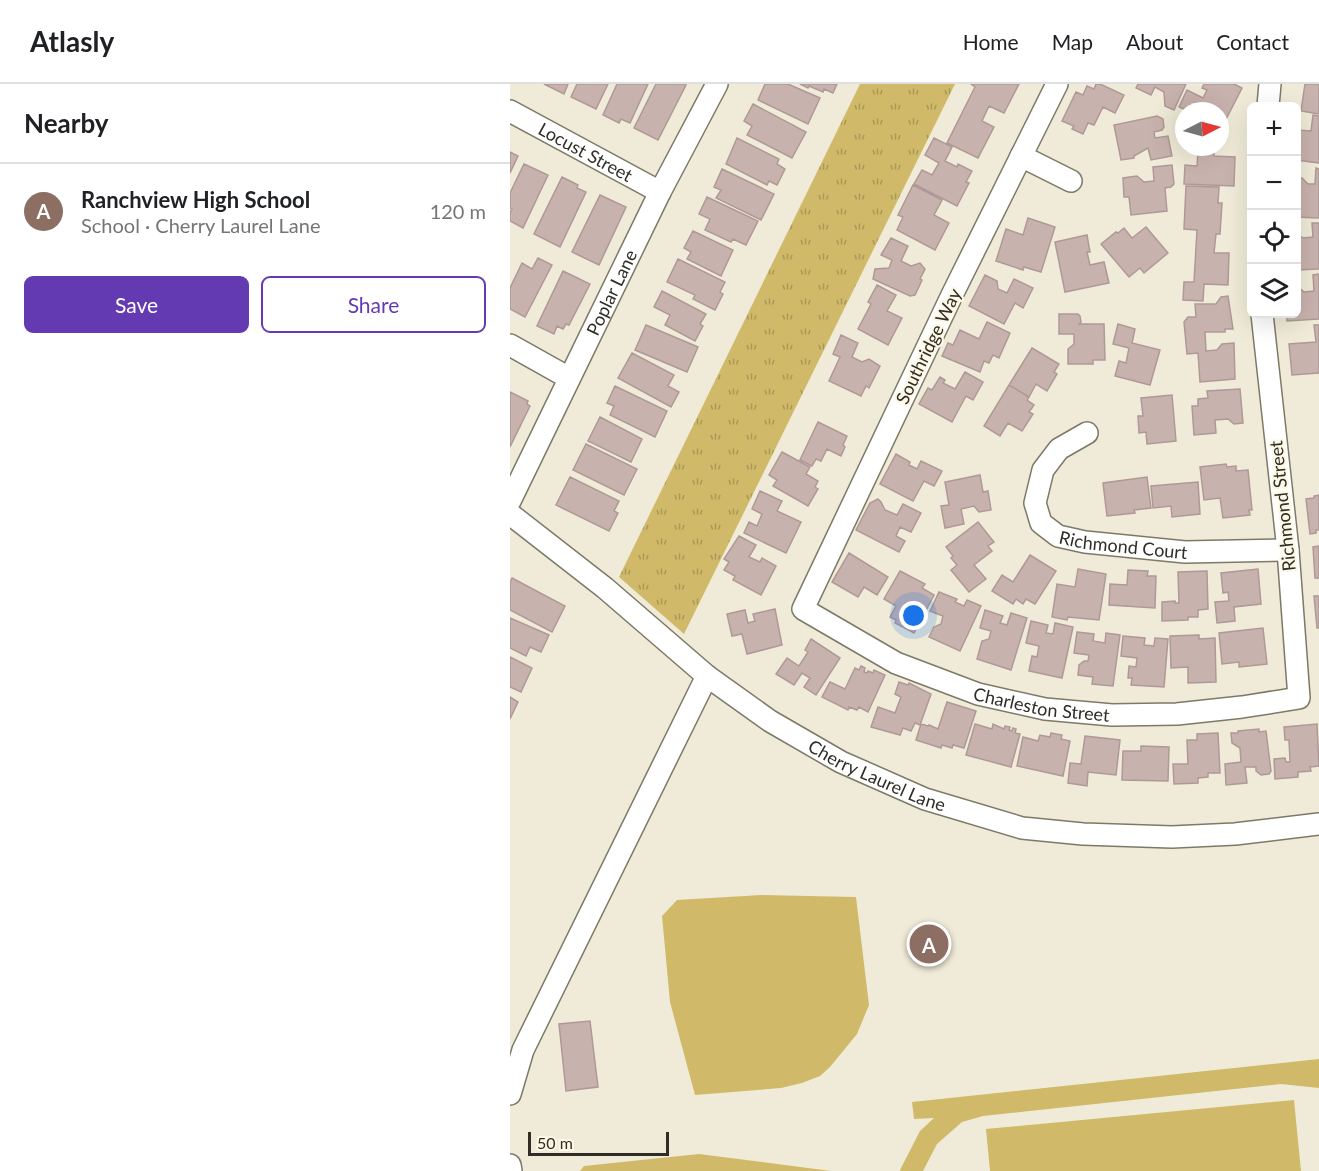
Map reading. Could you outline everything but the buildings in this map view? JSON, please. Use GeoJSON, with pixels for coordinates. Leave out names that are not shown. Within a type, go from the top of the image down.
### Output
{"type":"FeatureCollection","features":[{"type":"Feature","properties":{"kind":"street","name":"Poplar Lane"},"geometry":{"type":"LineString","coordinates":[[510,501],[660,192],[717,84]]}},
{"type":"Feature","properties":{"kind":"street","name":"Southridge Way"},"geometry":{"type":"LineString","coordinates":[[803,609],[947,306],[1057,84]]}},
{"type":"Feature","properties":{"kind":"street"},"geometry":{"type":"LineString","coordinates":[[1268,102],[1270,84]]}},
{"type":"Feature","properties":{"kind":"street","name":"Locust Street"},"geometry":{"type":"LineString","coordinates":[[510,111],[660,192]]}},
{"type":"Feature","properties":{"kind":"street"},"geometry":{"type":"LineString","coordinates":[[1021,156],[1071,181]]}},
{"type":"Feature","properties":{"kind":"street","name":"Richmond Street"},"geometry":{"type":"LineString","coordinates":[[1262,318],[1288,550],[1299,698]]}},
{"type":"Feature","properties":{"kind":"street"},"geometry":{"type":"LineString","coordinates":[[510,345],[569,378]]}},
{"type":"Feature","properties":{"kind":"street","name":"Richmond Court"},"geometry":{"type":"LineString","coordinates":[[1087,433],[1059,449],[1043,470],[1035,503],[1041,523],[1058,536],[1085,542],[1185,552],[1288,550]]}},
{"type":"Feature","properties":{"kind":"street","name":"Cherry Laurel Lane"},"geometry":{"type":"LineString","coordinates":[[510,514],[605,588],[707,676],[770,721],[841,762],[925,799],[1022,828],[1083,834],[1172,837],[1235,834],[1319,824]]}},
{"type":"Feature","properties":{"kind":"street","name":"Charleston Street"},"geometry":{"type":"LineString","coordinates":[[803,609],[896,663],[978,694],[1045,709],[1112,715],[1177,714],[1299,698]]}},
{"type":"Feature","properties":{"kind":"street"},"geometry":{"type":"LineString","coordinates":[[510,1094],[523,1050],[707,676]]}},
{"type":"Feature","properties":{"kind":"street"},"geometry":{"type":"LineString","coordinates":[[510,1165],[511,1171]]}},
{"type":"Feature","properties":{"kind":"green space"},"geometry":{"type":"Polygon","coordinates":[[[860,84],[955,84],[684,634],[619,577],[860,84]]]}},
{"type":"Feature","properties":{"kind":"green space"},"geometry":{"type":"Polygon","coordinates":[[[761,895],[856,897],[869,1005],[857,1034],[820,1076],[781,1088],[695,1095],[670,1002],[662,916],[677,900],[761,895]]]}},
{"type":"Feature","properties":{"kind":"green space"},"geometry":{"type":"Polygon","coordinates":[[[1319,1059],[1319,1088],[1281,1084],[983,1116],[962,1122],[937,1144],[923,1171],[900,1171],[920,1131],[934,1118],[914,1119],[912,1102],[1319,1059]]]}},
{"type":"Feature","properties":{"kind":"green space"},"geometry":{"type":"Polygon","coordinates":[[[1294,1100],[1301,1171],[990,1171],[986,1129],[1294,1100]]]}},
{"type":"Feature","properties":{"kind":"green space"},"geometry":{"type":"Polygon","coordinates":[[[699,1154],[831,1171],[580,1171],[584,1166],[699,1154]]]}},
{"type":"Feature","properties":{"kind":"place","name":"Ranchview High School"},"geometry":{"type":"Point","coordinates":[929,944]}}]}
